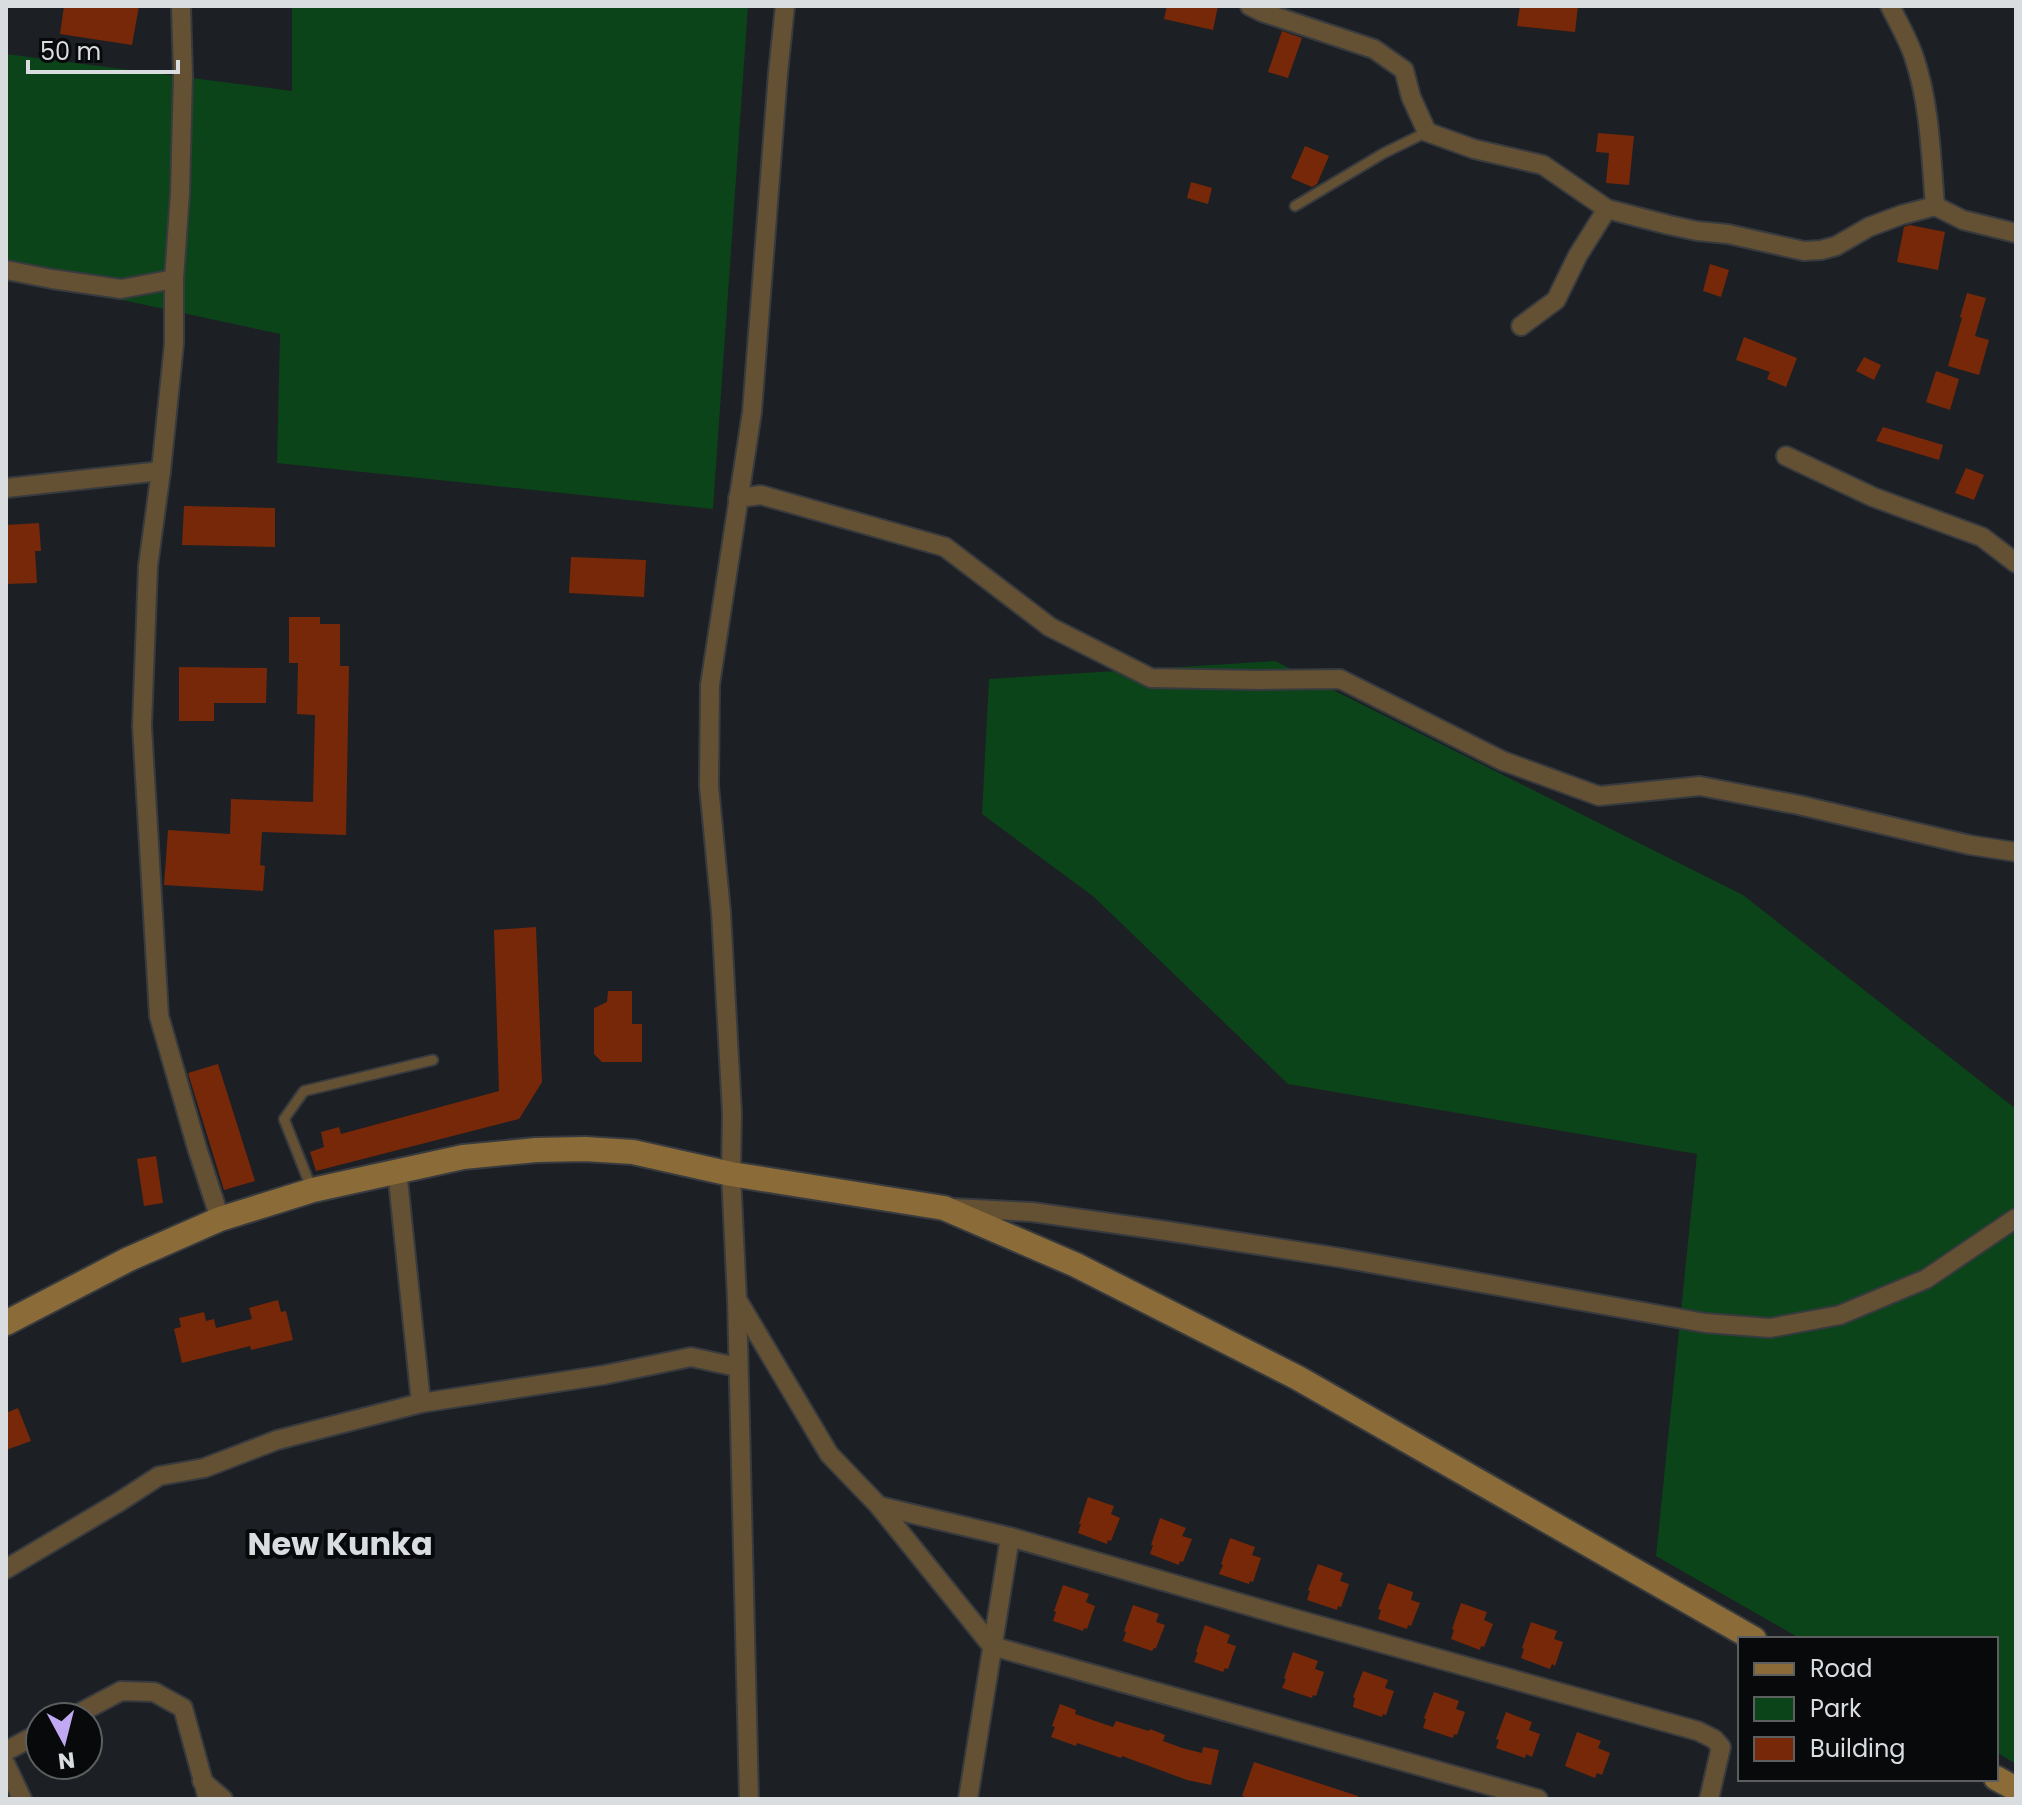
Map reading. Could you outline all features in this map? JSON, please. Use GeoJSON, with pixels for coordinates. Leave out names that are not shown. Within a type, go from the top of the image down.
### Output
{"type":"FeatureCollection","features":[{"type":"Feature","properties":{"kind":"street"},"geometry":{"type":"LineString","coordinates":[[181,6],[182,134],[174,279],[174,344],[148,566],[142,726],[159,1016],[220,1219]]}},
{"type":"Feature","properties":{"kind":"street"},"geometry":{"type":"LineString","coordinates":[[749,1799],[731,1174],[732,1113],[709,786],[710,685],[752,412],[785,6]]}},
{"type":"Feature","properties":{"kind":"street"},"geometry":{"type":"LineString","coordinates":[[1250,6],[1374,49],[1404,70],[1411,97],[1427,132],[1474,149],[1543,165],[1607,209],[1697,231],[1728,234],[1804,251],[1836,246],[1869,227],[1935,206],[1963,220],[2016,233]]}},
{"type":"Feature","properties":{"kind":"street"},"geometry":{"type":"LineString","coordinates":[[1890,6],[1914,56],[1921,84],[1930,141],[1935,206]]}},
{"type":"Feature","properties":{"kind":"street"},"geometry":{"type":"LineString","coordinates":[[1521,326],[1556,300],[1578,255],[1607,209]]}},
{"type":"Feature","properties":{"kind":"street"},"geometry":{"type":"LineString","coordinates":[[6,270],[121,289],[174,279]]}},
{"type":"Feature","properties":{"kind":"street"},"geometry":{"type":"LineString","coordinates":[[1786,456],[1873,497],[1982,537],[2016,563]]}},
{"type":"Feature","properties":{"kind":"street"},"geometry":{"type":"LineString","coordinates":[[6,488],[161,471]]}},
{"type":"Feature","properties":{"kind":"street"},"geometry":{"type":"LineString","coordinates":[[738,498],[761,495],[945,547],[1050,627],[1151,678],[1340,679],[1503,761],[1599,796],[1700,786],[1799,805],[1970,845],[2016,852]]}},
{"type":"Feature","properties":{"kind":"street"},"geometry":{"type":"LineString","coordinates":[[6,1323],[129,1259],[220,1219],[313,1190],[397,1170],[463,1157],[536,1150],[633,1152],[731,1174],[944,1208],[1032,1212],[1167,1231],[1358,1261],[1705,1323],[1770,1328],[1840,1315],[1926,1279],[2016,1218]]}},
{"type":"Feature","properties":{"kind":"street"},"geometry":{"type":"LineString","coordinates":[[397,1170],[421,1403]]}},
{"type":"Feature","properties":{"kind":"street"},"geometry":{"type":"LineString","coordinates":[[944,1208],[1076,1265],[1298,1378],[1751,1637]]}},
{"type":"Feature","properties":{"kind":"street"},"geometry":{"type":"LineString","coordinates":[[737,1299],[829,1454],[879,1506],[992,1646],[1538,1799]]}},
{"type":"Feature","properties":{"kind":"street"},"geometry":{"type":"LineString","coordinates":[[6,1569],[159,1476],[204,1468],[277,1440],[421,1403],[604,1375],[691,1357],[737,1367]]}},
{"type":"Feature","properties":{"kind":"street"},"geometry":{"type":"LineString","coordinates":[[879,1506],[1010,1537],[1698,1731],[1714,1739],[1721,1747],[1709,1799]]}},
{"type":"Feature","properties":{"kind":"street"},"geometry":{"type":"LineString","coordinates":[[968,1799],[1010,1537]]}},
{"type":"Feature","properties":{"kind":"street"},"geometry":{"type":"LineString","coordinates":[[102,1701],[121,1691],[154,1692],[183,1708],[205,1790],[223,1799]]}},
{"type":"Feature","properties":{"kind":"street"},"geometry":{"type":"LineString","coordinates":[[6,1751],[24,1741]]}},
{"type":"Feature","properties":{"kind":"street"},"geometry":{"type":"LineString","coordinates":[[6,1765],[22,1799]]}},
{"type":"Feature","properties":{"kind":"street"},"geometry":{"type":"LineString","coordinates":[[1998,1779],[2016,1789]]}},
{"type":"Feature","properties":{"kind":"lane"},"geometry":{"type":"LineString","coordinates":[[1295,206],[1384,153],[1427,132]]}},
{"type":"Feature","properties":{"kind":"lane"},"geometry":{"type":"LineString","coordinates":[[313,1190],[284,1119],[304,1091],[433,1060]]}},
{"type":"Feature","properties":{"kind":"green space"},"geometry":{"type":"Polygon","coordinates":[[[292,6],[748,6],[713,509],[277,463],[280,334],[6,275],[6,54],[292,91],[292,6]]]}},
{"type":"Feature","properties":{"kind":"green space"},"geometry":{"type":"Polygon","coordinates":[[[1275,661],[1743,895],[2016,1109],[2016,1764],[1998,1753],[1998,1637],[1798,1637],[1656,1556],[1697,1154],[1288,1084],[1094,897],[982,814],[989,679],[1275,661]]]}},
{"type":"Feature","properties":{"kind":"building"},"geometry":{"type":"Polygon","coordinates":[[[64,6],[139,6],[132,45],[60,34],[64,6]]]}},
{"type":"Feature","properties":{"kind":"building"},"geometry":{"type":"Polygon","coordinates":[[[1167,6],[1218,6],[1213,30],[1164,19],[1167,6]]]}},
{"type":"Feature","properties":{"kind":"building"},"geometry":{"type":"Polygon","coordinates":[[[1520,6],[1578,6],[1575,32],[1517,26],[1520,6]]]}},
{"type":"Feature","properties":{"kind":"building"},"geometry":{"type":"Polygon","coordinates":[[[1282,31],[1302,38],[1288,78],[1268,72],[1282,31]]]}},
{"type":"Feature","properties":{"kind":"building"},"geometry":{"type":"Polygon","coordinates":[[[1598,133],[1634,136],[1629,185],[1606,183],[1609,153],[1596,152],[1598,133]]]}},
{"type":"Feature","properties":{"kind":"building"},"geometry":{"type":"Polygon","coordinates":[[[1305,146],[1329,156],[1317,184],[1312,187],[1291,178],[1305,146]]]}},
{"type":"Feature","properties":{"kind":"building"},"geometry":{"type":"Polygon","coordinates":[[[1191,182],[1212,188],[1208,204],[1187,198],[1191,182]]]}},
{"type":"Feature","properties":{"kind":"building"},"geometry":{"type":"Polygon","coordinates":[[[1910,225],[1945,232],[1938,270],[1897,262],[1904,227],[1910,225]]]}},
{"type":"Feature","properties":{"kind":"building"},"geometry":{"type":"Polygon","coordinates":[[[1710,264],[1729,270],[1721,297],[1703,291],[1710,264]]]}},
{"type":"Feature","properties":{"kind":"building"},"geometry":{"type":"Polygon","coordinates":[[[1967,293],[1986,298],[1975,336],[1989,340],[1979,375],[1948,366],[1967,293]]]}},
{"type":"Feature","properties":{"kind":"building"},"geometry":{"type":"Polygon","coordinates":[[[1744,337],[1797,358],[1786,387],[1767,379],[1770,372],[1736,360],[1744,337]]]}},
{"type":"Feature","properties":{"kind":"building"},"geometry":{"type":"Polygon","coordinates":[[[1864,357],[1881,365],[1874,380],[1856,371],[1864,357]]]}},
{"type":"Feature","properties":{"kind":"building"},"geometry":{"type":"Polygon","coordinates":[[[1936,371],[1959,379],[1950,410],[1926,402],[1936,371]]]}},
{"type":"Feature","properties":{"kind":"building"},"geometry":{"type":"Polygon","coordinates":[[[1883,427],[1943,445],[1939,460],[1876,441],[1883,427]]]}},
{"type":"Feature","properties":{"kind":"building"},"geometry":{"type":"Polygon","coordinates":[[[1966,468],[1984,475],[1974,500],[1955,493],[1966,468]]]}},
{"type":"Feature","properties":{"kind":"building"},"geometry":{"type":"Polygon","coordinates":[[[184,506],[275,508],[275,547],[182,545],[184,506]]]}},
{"type":"Feature","properties":{"kind":"building"},"geometry":{"type":"Polygon","coordinates":[[[39,523],[41,551],[35,551],[37,583],[6,584],[6,525],[39,523]]]}},
{"type":"Feature","properties":{"kind":"building"},"geometry":{"type":"Polygon","coordinates":[[[571,557],[646,560],[644,597],[569,593],[571,557]]]}},
{"type":"Feature","properties":{"kind":"building"},"geometry":{"type":"Polygon","coordinates":[[[289,617],[320,617],[320,624],[340,624],[340,666],[349,666],[346,835],[262,832],[260,865],[265,866],[263,891],[164,885],[168,830],[230,834],[231,799],[313,802],[315,715],[297,714],[298,663],[289,663],[289,617]]]}},
{"type":"Feature","properties":{"kind":"building"},"geometry":{"type":"Polygon","coordinates":[[[179,667],[267,668],[266,703],[214,703],[214,721],[179,721],[179,667]]]}},
{"type":"Feature","properties":{"kind":"building"},"geometry":{"type":"Polygon","coordinates":[[[536,927],[542,1082],[519,1119],[316,1171],[310,1152],[324,1147],[321,1132],[339,1127],[341,1134],[499,1091],[494,930],[536,927]]]}},
{"type":"Feature","properties":{"kind":"building"},"geometry":{"type":"Polygon","coordinates":[[[608,991],[632,991],[632,1024],[642,1024],[642,1062],[602,1062],[594,1054],[594,1008],[607,1002],[608,991]]]}},
{"type":"Feature","properties":{"kind":"building"},"geometry":{"type":"Polygon","coordinates":[[[218,1064],[255,1181],[224,1190],[188,1073],[218,1064]]]}},
{"type":"Feature","properties":{"kind":"building"},"geometry":{"type":"Polygon","coordinates":[[[156,1156],[163,1203],[144,1206],[137,1159],[156,1156]]]}},
{"type":"Feature","properties":{"kind":"building"},"geometry":{"type":"Polygon","coordinates":[[[278,1300],[281,1312],[286,1311],[293,1340],[251,1350],[250,1346],[182,1363],[174,1329],[181,1327],[179,1318],[204,1312],[206,1321],[214,1319],[216,1328],[252,1319],[249,1308],[278,1300]]]}},
{"type":"Feature","properties":{"kind":"building"},"geometry":{"type":"Polygon","coordinates":[[[18,1408],[31,1441],[6,1450],[6,1413],[18,1408]]]}},
{"type":"Feature","properties":{"kind":"building"},"geometry":{"type":"Polygon","coordinates":[[[1088,1497],[1114,1506],[1111,1514],[1120,1518],[1107,1544],[1078,1533],[1088,1497]]]}},
{"type":"Feature","properties":{"kind":"building"},"geometry":{"type":"Polygon","coordinates":[[[1160,1518],[1186,1528],[1182,1536],[1192,1539],[1179,1565],[1150,1554],[1160,1518]]]}},
{"type":"Feature","properties":{"kind":"building"},"geometry":{"type":"Polygon","coordinates":[[[1230,1538],[1255,1547],[1252,1555],[1261,1558],[1253,1582],[1249,1584],[1219,1574],[1230,1538]]]}},
{"type":"Feature","properties":{"kind":"building"},"geometry":{"type":"Polygon","coordinates":[[[1318,1564],[1343,1573],[1340,1581],[1349,1584],[1337,1610],[1307,1600],[1318,1564]]]}},
{"type":"Feature","properties":{"kind":"building"},"geometry":{"type":"Polygon","coordinates":[[[1388,1583],[1413,1592],[1411,1600],[1420,1603],[1407,1629],[1378,1619],[1381,1610],[1378,1609],[1388,1583]]]}},
{"type":"Feature","properties":{"kind":"building"},"geometry":{"type":"Polygon","coordinates":[[[1063,1585],[1089,1594],[1086,1602],[1095,1606],[1087,1629],[1083,1631],[1053,1621],[1063,1585]]]}},
{"type":"Feature","properties":{"kind":"building"},"geometry":{"type":"Polygon","coordinates":[[[1461,1603],[1487,1612],[1484,1620],[1493,1624],[1480,1650],[1451,1639],[1461,1603]]]}},
{"type":"Feature","properties":{"kind":"building"},"geometry":{"type":"Polygon","coordinates":[[[1133,1605],[1159,1614],[1156,1622],[1165,1625],[1152,1651],[1123,1641],[1133,1605]]]}},
{"type":"Feature","properties":{"kind":"building"},"geometry":{"type":"Polygon","coordinates":[[[1531,1622],[1557,1631],[1554,1639],[1563,1642],[1555,1666],[1552,1664],[1550,1669],[1521,1658],[1531,1622]]]}},
{"type":"Feature","properties":{"kind":"building"},"geometry":{"type":"Polygon","coordinates":[[[1205,1625],[1230,1635],[1227,1643],[1236,1646],[1228,1669],[1225,1668],[1223,1672],[1194,1662],[1205,1625]]]}},
{"type":"Feature","properties":{"kind":"building"},"geometry":{"type":"Polygon","coordinates":[[[1293,1652],[1318,1661],[1315,1669],[1324,1672],[1316,1696],[1312,1698],[1282,1688],[1293,1652]]]}},
{"type":"Feature","properties":{"kind":"building"},"geometry":{"type":"Polygon","coordinates":[[[1363,1671],[1388,1680],[1385,1688],[1394,1691],[1386,1715],[1382,1717],[1353,1707],[1353,1697],[1363,1671]]]}},
{"type":"Feature","properties":{"kind":"building"},"geometry":{"type":"Polygon","coordinates":[[[1434,1692],[1459,1701],[1456,1709],[1465,1712],[1453,1738],[1423,1728],[1434,1692]]]}},
{"type":"Feature","properties":{"kind":"building"},"geometry":{"type":"Polygon","coordinates":[[[1060,1704],[1076,1710],[1075,1714],[1113,1727],[1116,1721],[1150,1729],[1165,1735],[1163,1741],[1182,1748],[1202,1753],[1203,1747],[1219,1750],[1211,1785],[1051,1737],[1060,1704]]]}},
{"type":"Feature","properties":{"kind":"building"},"geometry":{"type":"Polygon","coordinates":[[[1506,1712],[1532,1722],[1529,1730],[1540,1734],[1532,1757],[1526,1754],[1525,1758],[1496,1748],[1499,1740],[1496,1739],[1506,1712]]]}},
{"type":"Feature","properties":{"kind":"building"},"geometry":{"type":"Polygon","coordinates":[[[1577,1732],[1601,1741],[1598,1748],[1610,1753],[1602,1775],[1597,1773],[1595,1778],[1565,1766],[1577,1732]]]}},
{"type":"Feature","properties":{"kind":"building"},"geometry":{"type":"Polygon","coordinates":[[[1254,1762],[1358,1796],[1358,1799],[1252,1799],[1242,1796],[1254,1762]]]}},
{"type":"Feature","properties":{"kind":"district","name":"New Kunka"},"geometry":{"type":"Point","coordinates":[340,1544]}}]}
